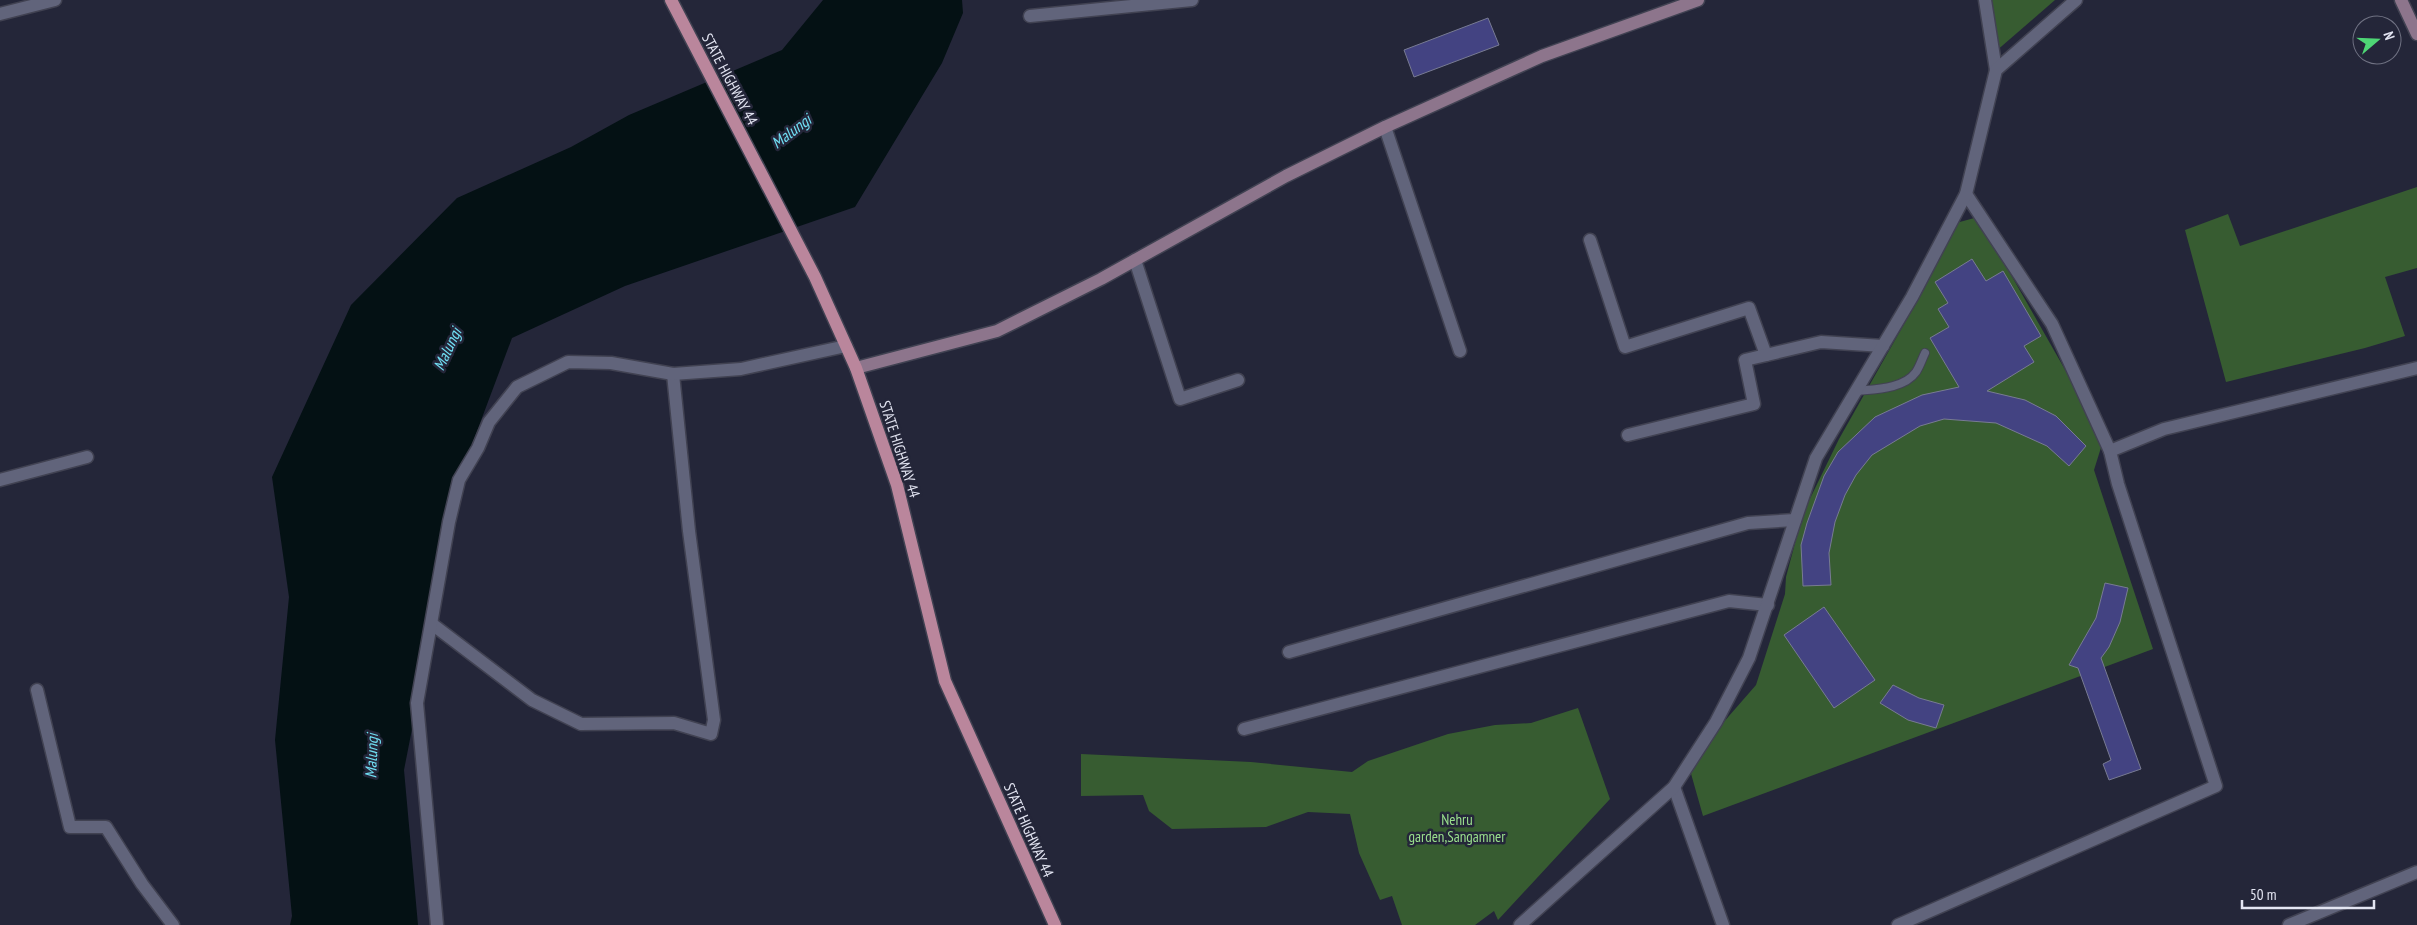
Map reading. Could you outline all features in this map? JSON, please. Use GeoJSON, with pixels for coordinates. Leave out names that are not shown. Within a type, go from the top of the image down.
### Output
{"type":"FeatureCollection","features":[{"type":"Feature","properties":{"kind":"main road","name":"STATE HIGHWAY 44"},"geometry":{"type":"LineString","coordinates":[[670,0],[815,277],[856,368],[897,485],[945,681],[1055,925]]}},
{"type":"Feature","properties":{"kind":"main road"},"geometry":{"type":"LineString","coordinates":[[856,368],[997,331],[1135,260],[1286,176],[1385,127],[1542,56],[1698,0]]}},
{"type":"Feature","properties":{"kind":"main road"},"geometry":{"type":"LineString","coordinates":[[2400,0],[2417,34]]}},
{"type":"Feature","properties":{"kind":"street"},"geometry":{"type":"LineString","coordinates":[[1030,16],[1158,1],[1192,0]]}},
{"type":"Feature","properties":{"kind":"street"},"geometry":{"type":"LineString","coordinates":[[1520,925],[1674,787],[1716,722],[1750,658],[1816,458],[1912,297],[1966,194],[1996,70],[1985,0]]}},
{"type":"Feature","properties":{"kind":"street"},"geometry":{"type":"LineString","coordinates":[[1996,70],[2076,0]]}},
{"type":"Feature","properties":{"kind":"street"},"geometry":{"type":"LineString","coordinates":[[0,14],[51,1]]}},
{"type":"Feature","properties":{"kind":"street"},"geometry":{"type":"LineString","coordinates":[[1385,127],[1460,350]]}},
{"type":"Feature","properties":{"kind":"street"},"geometry":{"type":"LineString","coordinates":[[1898,925],[2216,786],[2118,484],[2110,451],[2052,324],[1966,194]]}},
{"type":"Feature","properties":{"kind":"street"},"geometry":{"type":"LineString","coordinates":[[1590,240],[1625,348],[1750,308],[1766,355]]}},
{"type":"Feature","properties":{"kind":"street"},"geometry":{"type":"LineString","coordinates":[[1135,260],[1180,399],[1238,380]]}},
{"type":"Feature","properties":{"kind":"street"},"geometry":{"type":"LineString","coordinates":[[1628,435],[1754,404],[1745,360],[1821,342],[1883,346]]}},
{"type":"Feature","properties":{"kind":"street"},"geometry":{"type":"LineString","coordinates":[[437,925],[417,703],[449,522],[459,480],[478,448],[489,422],[517,387],[568,362],[611,363],[673,374],[741,369],[846,346]]}},
{"type":"Feature","properties":{"kind":"street"},"geometry":{"type":"LineString","coordinates":[[2110,451],[2164,429],[2417,368]]}},
{"type":"Feature","properties":{"kind":"street"},"geometry":{"type":"LineString","coordinates":[[432,624],[532,700],[581,724],[674,723],[711,734],[714,720],[689,531],[673,374]]}},
{"type":"Feature","properties":{"kind":"street"},"geometry":{"type":"LineString","coordinates":[[0,480],[87,457]]}},
{"type":"Feature","properties":{"kind":"street"},"geometry":{"type":"LineString","coordinates":[[1289,652],[1748,523],[1795,520]]}},
{"type":"Feature","properties":{"kind":"street"},"geometry":{"type":"LineString","coordinates":[[1244,729],[1730,601],[1768,605]]}},
{"type":"Feature","properties":{"kind":"street"},"geometry":{"type":"LineString","coordinates":[[37,690],[70,827],[106,827],[142,884],[173,925]]}},
{"type":"Feature","properties":{"kind":"street"},"geometry":{"type":"LineString","coordinates":[[1674,787],[1722,925]]}},
{"type":"Feature","properties":{"kind":"street"},"geometry":{"type":"LineString","coordinates":[[2288,925],[2417,872]]}},
{"type":"Feature","properties":{"kind":"lane"},"geometry":{"type":"LineString","coordinates":[[1856,391],[1884,388],[1907,380],[1916,371],[1925,353]]}},
{"type":"Feature","properties":{"kind":"green space"},"geometry":{"type":"Polygon","coordinates":[[[1991,0],[2055,0],[1995,52],[1991,0]]]}},
{"type":"Feature","properties":{"kind":"green space"},"geometry":{"type":"Polygon","coordinates":[[[2417,187],[2417,268],[2385,277],[2405,336],[2365,348],[2226,382],[2185,230],[2228,214],[2240,246],[2417,187]]]}},
{"type":"Feature","properties":{"kind":"green space"},"geometry":{"type":"Polygon","coordinates":[[[1978,217],[2104,438],[2094,470],[2153,649],[1703,816],[1688,763],[1756,685],[1785,594],[1786,577],[1803,513],[1839,439],[1925,287],[1956,223],[1978,217]]]}},
{"type":"Feature","properties":{"kind":"green space","name":"Nehru garden,Sangamner"},"geometry":{"type":"Polygon","coordinates":[[[1578,708],[1610,799],[1498,920],[1494,911],[1475,925],[1402,925],[1392,896],[1380,900],[1359,853],[1350,814],[1308,812],[1266,827],[1172,829],[1149,811],[1143,795],[1081,796],[1081,754],[1251,762],[1352,772],[1368,761],[1448,734],[1495,725],[1531,723],[1578,708]]]}},
{"type":"Feature","properties":{"kind":"water","name":"Malungi"},"geometry":{"type":"Polygon","coordinates":[[[823,0],[962,0],[963,13],[942,63],[855,207],[625,286],[512,338],[453,495],[429,642],[404,770],[418,925],[290,925],[292,916],[275,740],[289,597],[272,477],[351,305],[457,198],[571,147],[629,115],[782,50],[823,0]]]}},
{"type":"Feature","properties":{"kind":"building"},"geometry":{"type":"Polygon","coordinates":[[[1488,18],[1499,45],[1414,77],[1404,50],[1488,18]]]}},
{"type":"Feature","properties":{"kind":"building"},"geometry":{"type":"Polygon","coordinates":[[[1972,259],[1986,281],[2003,271],[2041,336],[2024,346],[2034,362],[1987,391],[2025,400],[2056,416],[2086,446],[2069,466],[2047,446],[1996,423],[1944,419],[1920,426],[1872,455],[1856,475],[1845,495],[1835,522],[1829,553],[1831,585],[1803,586],[1801,545],[1824,476],[1838,452],[1875,417],[1922,395],[1959,387],[1930,338],[1949,327],[1938,309],[1948,303],[1935,282],[1972,259]]]}},
{"type":"Feature","properties":{"kind":"building"},"geometry":{"type":"Polygon","coordinates":[[[2105,583],[2128,588],[2120,622],[2109,647],[2101,658],[2141,769],[2109,780],[2103,764],[2111,760],[2078,668],[2069,665],[2096,618],[2105,583]]]}},
{"type":"Feature","properties":{"kind":"building"},"geometry":{"type":"Polygon","coordinates":[[[1824,607],[1875,680],[1834,708],[1784,635],[1824,607]]]}},
{"type":"Feature","properties":{"kind":"building"},"geometry":{"type":"Polygon","coordinates":[[[1893,685],[1919,698],[1944,705],[1936,728],[1908,720],[1880,703],[1893,685]]]}}]}
